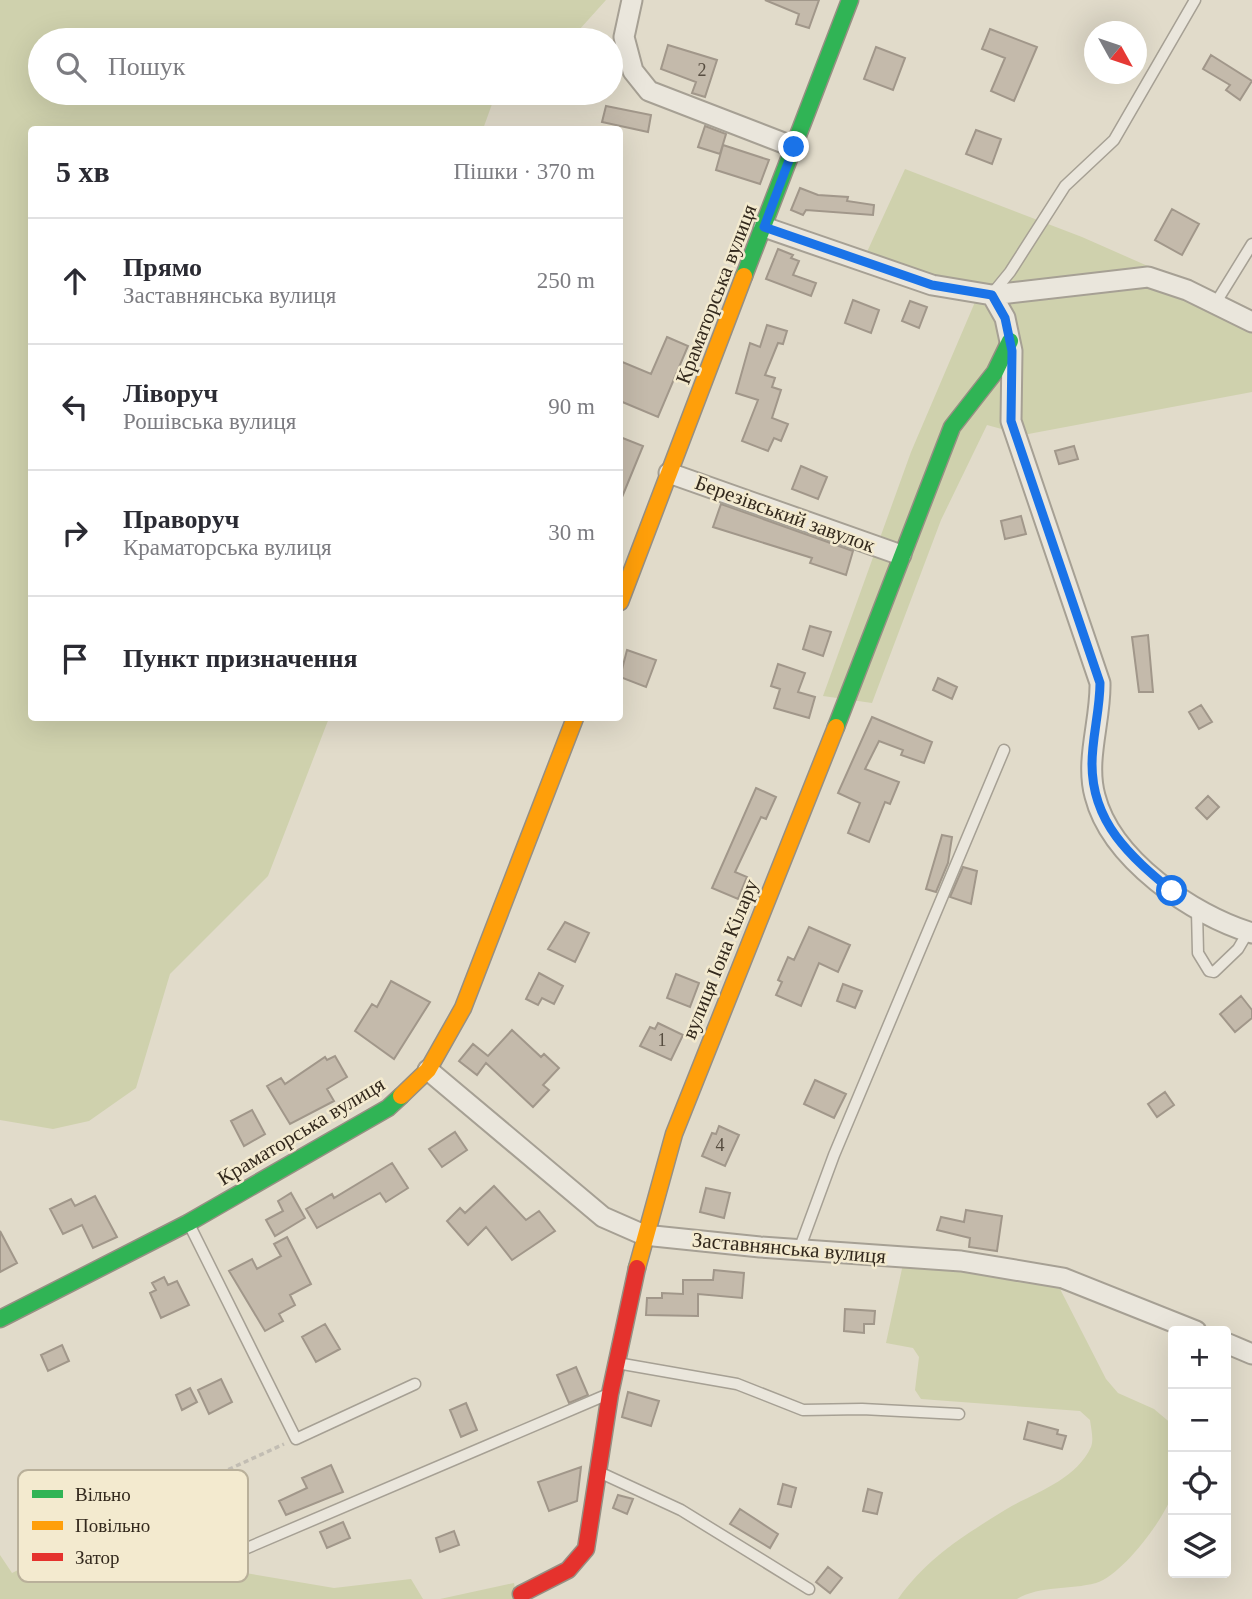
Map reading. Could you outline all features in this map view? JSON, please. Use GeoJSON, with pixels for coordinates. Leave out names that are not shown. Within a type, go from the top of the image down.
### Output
{"type":"FeatureCollection","features":[{"type":"Feature","properties":{"kind":"street"},"geometry":{"type":"LineString","coordinates":[[632,0],[624,37],[633,71],[649,91],[794,147]]}},
{"type":"Feature","properties":{"kind":"street","name":"Краматорська вулиця"},"geometry":{"type":"LineString","coordinates":[[623,594],[850,0]]}},
{"type":"Feature","properties":{"kind":"street"},"geometry":{"type":"LineString","coordinates":[[764,227],[932,285],[992,295],[1148,277],[1187,290],[1248,322]]}},
{"type":"Feature","properties":{"kind":"street"},"geometry":{"type":"LineString","coordinates":[[992,295],[1005,318],[1010,341],[1011,421],[1100,683],[1100,710],[1092,762],[1095,795],[1110,831],[1129,854],[1197,911],[1250,932]]}},
{"type":"Feature","properties":{"kind":"street","name":"вулиця Іона Кілару"},"geometry":{"type":"LineString","coordinates":[[521,1594],[568,1570],[586,1549],[616,1363],[644,1235],[674,1134],[952,428],[967,404],[995,372],[1010,341]]}},
{"type":"Feature","properties":{"kind":"street","name":"Березівський завулок"},"geometry":{"type":"LineString","coordinates":[[669,473],[901,555]]}},
{"type":"Feature","properties":{"kind":"street","name":"Краматорська вулиця"},"geometry":{"type":"LineString","coordinates":[[0,1319],[188,1223],[388,1108],[428,1070],[463,1008],[574,721]]}},
{"type":"Feature","properties":{"kind":"street","name":"Заставнянська вулиця"},"geometry":{"type":"LineString","coordinates":[[428,1070],[603,1217],[644,1235],[799,1250],[961,1261],[1063,1278],[1183,1326]]}},
{"type":"Feature","properties":{"kind":"street"},"geometry":{"type":"LineString","coordinates":[[1231,1345],[1252,1354]]}},
{"type":"Feature","properties":{"kind":"lane"},"geometry":{"type":"LineString","coordinates":[[992,295],[1010,272],[1065,186],[1114,140],[1195,0]]}},
{"type":"Feature","properties":{"kind":"lane"},"geometry":{"type":"LineString","coordinates":[[1215,304],[1252,244]]}},
{"type":"Feature","properties":{"kind":"lane"},"geometry":{"type":"LineString","coordinates":[[799,1250],[834,1155],[1004,750]]}},
{"type":"Feature","properties":{"kind":"lane"},"geometry":{"type":"LineString","coordinates":[[1197,911],[1198,953],[1209,971],[1214,972],[1222,967],[1250,932]]}},
{"type":"Feature","properties":{"kind":"lane"},"geometry":{"type":"LineString","coordinates":[[188,1223],[296,1439],[415,1384]]}},
{"type":"Feature","properties":{"kind":"lane"},"geometry":{"type":"LineString","coordinates":[[616,1363],[737,1384],[803,1410],[862,1409],[959,1414]]}},
{"type":"Feature","properties":{"kind":"lane"},"geometry":{"type":"LineString","coordinates":[[248,1548],[610,1394]]}},
{"type":"Feature","properties":{"kind":"lane"},"geometry":{"type":"LineString","coordinates":[[597,1471],[681,1510],[810,1589]]}},
{"type":"Feature","properties":{"kind":"path"},"geometry":{"type":"LineString","coordinates":[[228,1470],[296,1439]]}},
{"type":"Feature","properties":{"kind":"green space"},"geometry":{"type":"Polygon","coordinates":[[[0,0],[606,0],[581,28],[28,28],[28,105],[492,105],[484,126],[28,126],[28,721],[328,721],[268,876],[170,974],[136,1088],[89,1121],[53,1129],[0,1120],[0,0]]]}},
{"type":"Feature","properties":{"kind":"green space"},"geometry":{"type":"Polygon","coordinates":[[[905,169],[1082,237],[1252,312],[1252,392],[1023,435],[987,425],[941,520],[872,703],[823,696],[911,452],[975,302],[861,265],[905,169]]]}},
{"type":"Feature","properties":{"kind":"green space"},"geometry":{"type":"Polygon","coordinates":[[[903,1264],[1057,1283],[1106,1379],[1118,1393],[1154,1409],[1168,1421],[1168,1504],[1160,1519],[1118,1570],[1096,1583],[1036,1592],[1017,1599],[898,1599],[921,1571],[960,1539],[1075,1469],[1084,1459],[1092,1441],[1090,1420],[1080,1411],[921,1399],[915,1390],[919,1357],[913,1348],[886,1343],[903,1264]]]}},
{"type":"Feature","properties":{"kind":"green space"},"geometry":{"type":"Polygon","coordinates":[[[0,1555],[12,1573],[18,1570],[18,1582],[248,1582],[248,1573],[334,1588],[411,1579],[423,1599],[0,1599],[0,1555]]]}},
{"type":"Feature","properties":{"kind":"green space"},"geometry":{"type":"Polygon","coordinates":[[[514,1583],[517,1599],[440,1599],[514,1583]]]}},
{"type":"Feature","properties":{"kind":"building"},"geometry":{"type":"Polygon","coordinates":[[[765,0],[819,0],[809,28],[796,24],[799,14],[765,0]]]}},
{"type":"Feature","properties":{"kind":"building"},"geometry":{"type":"Polygon","coordinates":[[[990,29],[1037,47],[1014,101],[991,91],[1005,58],[982,49],[990,29]]]}},
{"type":"Feature","properties":{"kind":"building"},"geometry":{"type":"Polygon","coordinates":[[[668,45],[717,60],[705,97],[692,93],[696,82],[661,69],[668,45]]]}},
{"type":"Feature","properties":{"kind":"building"},"geometry":{"type":"Polygon","coordinates":[[[876,47],[905,58],[893,90],[864,79],[876,47]]]}},
{"type":"Feature","properties":{"kind":"building"},"geometry":{"type":"Polygon","coordinates":[[[1211,55],[1252,81],[1240,100],[1226,90],[1230,85],[1203,69],[1211,55]]]}},
{"type":"Feature","properties":{"kind":"building"},"geometry":{"type":"Polygon","coordinates":[[[606,106],[651,115],[648,132],[602,122],[606,106]]]}},
{"type":"Feature","properties":{"kind":"building"},"geometry":{"type":"Polygon","coordinates":[[[705,126],[726,134],[720,154],[698,147],[705,126]]]}},
{"type":"Feature","properties":{"kind":"building"},"geometry":{"type":"Polygon","coordinates":[[[976,130],[1001,139],[992,164],[966,154],[976,130]]]}},
{"type":"Feature","properties":{"kind":"building"},"geometry":{"type":"Polygon","coordinates":[[[723,145],[769,160],[760,184],[716,170],[723,145]]]}},
{"type":"Feature","properties":{"kind":"building"},"geometry":{"type":"Polygon","coordinates":[[[800,188],[818,195],[848,197],[847,201],[874,205],[873,215],[806,210],[803,215],[791,210],[800,188]]]}},
{"type":"Feature","properties":{"kind":"building"},"geometry":{"type":"Polygon","coordinates":[[[1172,209],[1199,224],[1182,255],[1155,240],[1172,209]]]}},
{"type":"Feature","properties":{"kind":"building"},"geometry":{"type":"Polygon","coordinates":[[[778,249],[793,255],[791,258],[799,261],[793,275],[816,283],[811,296],[766,279],[778,249]]]}},
{"type":"Feature","properties":{"kind":"building"},"geometry":{"type":"Polygon","coordinates":[[[853,300],[879,310],[871,333],[845,323],[853,300]]]}},
{"type":"Feature","properties":{"kind":"building"},"geometry":{"type":"Polygon","coordinates":[[[910,301],[927,307],[919,328],[902,321],[910,301]]]}},
{"type":"Feature","properties":{"kind":"building"},"geometry":{"type":"Polygon","coordinates":[[[767,325],[787,331],[783,344],[778,343],[765,375],[775,378],[772,387],[781,390],[772,418],[788,424],[781,441],[774,438],[768,451],[742,441],[758,400],[736,393],[750,343],[760,347],[767,325]]]}},
{"type":"Feature","properties":{"kind":"building"},"geometry":{"type":"Polygon","coordinates":[[[667,337],[688,346],[658,417],[623,402],[623,362],[651,374],[667,337]]]}},
{"type":"Feature","properties":{"kind":"building"},"geometry":{"type":"Polygon","coordinates":[[[623,438],[643,446],[623,495],[623,438]]]}},
{"type":"Feature","properties":{"kind":"building"},"geometry":{"type":"Polygon","coordinates":[[[1074,446],[1078,459],[1059,464],[1055,451],[1074,446]]]}},
{"type":"Feature","properties":{"kind":"building"},"geometry":{"type":"Polygon","coordinates":[[[801,466],[827,477],[818,499],[792,489],[801,466]]]}},
{"type":"Feature","properties":{"kind":"building"},"geometry":{"type":"Polygon","coordinates":[[[721,504],[853,551],[846,575],[810,563],[812,558],[713,527],[721,504]]]}},
{"type":"Feature","properties":{"kind":"building"},"geometry":{"type":"Polygon","coordinates":[[[1021,516],[1026,534],[1005,539],[1001,521],[1021,516]]]}},
{"type":"Feature","properties":{"kind":"building"},"geometry":{"type":"Polygon","coordinates":[[[810,626],[831,632],[823,656],[803,649],[810,626]]]}},
{"type":"Feature","properties":{"kind":"building"},"geometry":{"type":"Polygon","coordinates":[[[1148,635],[1153,692],[1139,692],[1132,637],[1148,635]]]}},
{"type":"Feature","properties":{"kind":"building"},"geometry":{"type":"Polygon","coordinates":[[[627,650],[656,660],[646,687],[623,678],[627,650]]]}},
{"type":"Feature","properties":{"kind":"building"},"geometry":{"type":"Polygon","coordinates":[[[778,664],[805,673],[798,692],[815,697],[809,718],[774,708],[780,689],[771,686],[778,664]]]}},
{"type":"Feature","properties":{"kind":"building"},"geometry":{"type":"Polygon","coordinates":[[[938,678],[957,687],[952,699],[933,690],[938,678]]]}},
{"type":"Feature","properties":{"kind":"building"},"geometry":{"type":"Polygon","coordinates":[[[1201,705],[1212,722],[1199,729],[1189,712],[1201,705]]]}},
{"type":"Feature","properties":{"kind":"building"},"geometry":{"type":"Polygon","coordinates":[[[872,717],[932,742],[924,763],[901,755],[903,750],[879,741],[865,769],[899,782],[890,804],[885,802],[869,842],[848,833],[860,803],[838,793],[872,717]]]}},
{"type":"Feature","properties":{"kind":"building"},"geometry":{"type":"Polygon","coordinates":[[[756,788],[776,797],[766,819],[761,817],[735,872],[747,877],[738,899],[712,888],[756,788]]]}},
{"type":"Feature","properties":{"kind":"building"},"geometry":{"type":"Polygon","coordinates":[[[1208,796],[1219,807],[1207,819],[1196,808],[1208,796]]]}},
{"type":"Feature","properties":{"kind":"building"},"geometry":{"type":"Polygon","coordinates":[[[942,835],[952,837],[948,863],[936,892],[926,889],[942,835]]]}},
{"type":"Feature","properties":{"kind":"building"},"geometry":{"type":"Polygon","coordinates":[[[963,867],[977,871],[971,904],[950,897],[963,867]]]}},
{"type":"Feature","properties":{"kind":"building"},"geometry":{"type":"Polygon","coordinates":[[[565,922],[589,933],[575,962],[548,949],[565,922]]]}},
{"type":"Feature","properties":{"kind":"building"},"geometry":{"type":"Polygon","coordinates":[[[809,927],[850,945],[838,972],[819,963],[801,1006],[776,995],[782,982],[778,980],[788,957],[794,960],[809,927]]]}},
{"type":"Feature","properties":{"kind":"building"},"geometry":{"type":"Polygon","coordinates":[[[539,973],[563,986],[554,1004],[542,998],[538,1005],[526,999],[539,973]]]}},
{"type":"Feature","properties":{"kind":"building"},"geometry":{"type":"Polygon","coordinates":[[[676,974],[699,983],[690,1007],[667,998],[676,974]]]}},
{"type":"Feature","properties":{"kind":"building"},"geometry":{"type":"Polygon","coordinates":[[[391,981],[430,1002],[394,1059],[355,1031],[372,1004],[377,1007],[391,981]]]}},
{"type":"Feature","properties":{"kind":"building"},"geometry":{"type":"Polygon","coordinates":[[[843,984],[862,991],[855,1008],[837,1001],[843,984]]]}},
{"type":"Feature","properties":{"kind":"building"},"geometry":{"type":"Polygon","coordinates":[[[1241,996],[1252,1010],[1252,1018],[1235,1032],[1220,1014],[1241,996]]]}},
{"type":"Feature","properties":{"kind":"building"},"geometry":{"type":"Polygon","coordinates":[[[658,1023],[683,1035],[671,1060],[640,1046],[650,1027],[655,1029],[658,1023]]]}},
{"type":"Feature","properties":{"kind":"building"},"geometry":{"type":"Polygon","coordinates":[[[512,1030],[541,1057],[544,1054],[559,1068],[543,1085],[549,1090],[533,1107],[486,1063],[477,1075],[459,1061],[473,1044],[488,1056],[512,1030]]]}},
{"type":"Feature","properties":{"kind":"building"},"geometry":{"type":"Polygon","coordinates":[[[335,1056],[347,1077],[327,1089],[334,1101],[290,1124],[267,1086],[281,1078],[285,1084],[325,1057],[327,1060],[335,1056]]]}},
{"type":"Feature","properties":{"kind":"building"},"geometry":{"type":"Polygon","coordinates":[[[815,1080],[846,1094],[834,1118],[804,1104],[815,1080]]]}},
{"type":"Feature","properties":{"kind":"building"},"geometry":{"type":"Polygon","coordinates":[[[1165,1092],[1174,1105],[1157,1117],[1148,1104],[1165,1092]]]}},
{"type":"Feature","properties":{"kind":"building"},"geometry":{"type":"Polygon","coordinates":[[[252,1110],[265,1134],[244,1146],[231,1121],[252,1110]]]}},
{"type":"Feature","properties":{"kind":"building"},"geometry":{"type":"Polygon","coordinates":[[[719,1126],[739,1135],[725,1166],[702,1156],[712,1133],[716,1134],[719,1126]]]}},
{"type":"Feature","properties":{"kind":"building"},"geometry":{"type":"Polygon","coordinates":[[[455,1132],[467,1150],[442,1167],[429,1149],[455,1132]]]}},
{"type":"Feature","properties":{"kind":"building"},"geometry":{"type":"Polygon","coordinates":[[[392,1163],[408,1188],[386,1202],[380,1193],[317,1228],[306,1209],[332,1194],[334,1198],[392,1163]]]}},
{"type":"Feature","properties":{"kind":"building"},"geometry":{"type":"Polygon","coordinates":[[[494,1186],[526,1220],[539,1211],[555,1231],[512,1260],[486,1227],[468,1245],[447,1221],[460,1208],[465,1213],[494,1186]]]}},
{"type":"Feature","properties":{"kind":"building"},"geometry":{"type":"Polygon","coordinates":[[[706,1188],[730,1193],[724,1218],[700,1212],[706,1188]]]}},
{"type":"Feature","properties":{"kind":"building"},"geometry":{"type":"Polygon","coordinates":[[[291,1193],[305,1218],[275,1236],[266,1220],[283,1211],[278,1201],[291,1193]]]}},
{"type":"Feature","properties":{"kind":"building"},"geometry":{"type":"Polygon","coordinates":[[[95,1196],[117,1237],[93,1248],[82,1225],[63,1234],[50,1209],[71,1199],[75,1206],[95,1196]]]}},
{"type":"Feature","properties":{"kind":"building"},"geometry":{"type":"Polygon","coordinates":[[[966,1210],[1002,1216],[997,1251],[969,1247],[970,1238],[937,1230],[941,1217],[964,1222],[966,1210]]]}},
{"type":"Feature","properties":{"kind":"building"},"geometry":{"type":"Polygon","coordinates":[[[0,1231],[17,1263],[0,1272],[0,1231]]]}},
{"type":"Feature","properties":{"kind":"building"},"geometry":{"type":"Polygon","coordinates":[[[287,1237],[311,1284],[290,1295],[295,1305],[279,1314],[283,1321],[265,1331],[229,1271],[252,1259],[257,1269],[281,1256],[274,1244],[287,1237]]]}},
{"type":"Feature","properties":{"kind":"building"},"geometry":{"type":"Polygon","coordinates":[[[714,1270],[744,1273],[742,1298],[698,1294],[698,1316],[646,1315],[647,1298],[662,1298],[662,1293],[683,1294],[683,1280],[713,1280],[714,1270]]]}},
{"type":"Feature","properties":{"kind":"building"},"geometry":{"type":"Polygon","coordinates":[[[164,1277],[168,1285],[177,1281],[189,1305],[161,1318],[150,1293],[156,1290],[152,1283],[164,1277]]]}},
{"type":"Feature","properties":{"kind":"building"},"geometry":{"type":"Polygon","coordinates":[[[845,1309],[875,1311],[874,1324],[864,1324],[864,1333],[844,1331],[845,1309]]]}},
{"type":"Feature","properties":{"kind":"building"},"geometry":{"type":"Polygon","coordinates":[[[325,1324],[340,1349],[316,1362],[302,1337],[325,1324]]]}},
{"type":"Feature","properties":{"kind":"building"},"geometry":{"type":"Polygon","coordinates":[[[62,1345],[69,1361],[48,1371],[41,1355],[62,1345]]]}},
{"type":"Feature","properties":{"kind":"building"},"geometry":{"type":"Polygon","coordinates":[[[576,1367],[588,1395],[569,1403],[557,1375],[576,1367]]]}},
{"type":"Feature","properties":{"kind":"building"},"geometry":{"type":"Polygon","coordinates":[[[221,1379],[232,1402],[209,1414],[198,1390],[221,1379]]]}},
{"type":"Feature","properties":{"kind":"building"},"geometry":{"type":"Polygon","coordinates":[[[190,1388],[197,1402],[182,1410],[176,1395],[190,1388]]]}},
{"type":"Feature","properties":{"kind":"building"},"geometry":{"type":"Polygon","coordinates":[[[628,1392],[659,1401],[651,1426],[622,1417],[628,1392]]]}},
{"type":"Feature","properties":{"kind":"building"},"geometry":{"type":"Polygon","coordinates":[[[466,1403],[477,1430],[461,1437],[450,1410],[466,1403]]]}},
{"type":"Feature","properties":{"kind":"building"},"geometry":{"type":"Polygon","coordinates":[[[1028,1422],[1058,1430],[1057,1434],[1066,1436],[1062,1449],[1024,1439],[1028,1422]]]}},
{"type":"Feature","properties":{"kind":"building"},"geometry":{"type":"Polygon","coordinates":[[[331,1465],[343,1492],[286,1515],[279,1501],[307,1488],[302,1478],[331,1465]]]}},
{"type":"Feature","properties":{"kind":"building"},"geometry":{"type":"Polygon","coordinates":[[[581,1467],[577,1501],[549,1511],[538,1482],[581,1467]]]}},
{"type":"Feature","properties":{"kind":"building"},"geometry":{"type":"Polygon","coordinates":[[[783,1484],[796,1488],[791,1507],[778,1504],[783,1484]]]}},
{"type":"Feature","properties":{"kind":"building"},"geometry":{"type":"Polygon","coordinates":[[[868,1489],[882,1493],[877,1514],[863,1511],[868,1489]]]}},
{"type":"Feature","properties":{"kind":"building"},"geometry":{"type":"Polygon","coordinates":[[[618,1495],[633,1499],[627,1514],[613,1508],[618,1495]]]}},
{"type":"Feature","properties":{"kind":"building"},"geometry":{"type":"Polygon","coordinates":[[[740,1509],[778,1534],[770,1548],[730,1524],[740,1509]]]}},
{"type":"Feature","properties":{"kind":"building"},"geometry":{"type":"Polygon","coordinates":[[[343,1522],[350,1538],[327,1548],[320,1532],[343,1522]]]}},
{"type":"Feature","properties":{"kind":"building"},"geometry":{"type":"Polygon","coordinates":[[[454,1531],[459,1545],[440,1552],[436,1538],[454,1531]]]}},
{"type":"Feature","properties":{"kind":"building"},"geometry":{"type":"Polygon","coordinates":[[[828,1567],[842,1578],[830,1593],[816,1582],[828,1567]]]}},
{"type":"Feature","properties":{"kind":"traffic: fast"},"geometry":{"type":"LineString","coordinates":[[744,276],[850,0]]}},
{"type":"Feature","properties":{"kind":"traffic: fast"},"geometry":{"type":"LineString","coordinates":[[836,727],[952,427],[995,372],[1010,341]]}},
{"type":"Feature","properties":{"kind":"traffic: fast"},"geometry":{"type":"LineString","coordinates":[[0,1319],[188,1223],[388,1108],[401,1096]]}},
{"type":"Feature","properties":{"kind":"traffic: slow"},"geometry":{"type":"LineString","coordinates":[[623,594],[744,276]]}},
{"type":"Feature","properties":{"kind":"traffic: slow"},"geometry":{"type":"LineString","coordinates":[[401,1096],[428,1070],[463,1008],[574,721]]}},
{"type":"Feature","properties":{"kind":"traffic: slow"},"geometry":{"type":"LineString","coordinates":[[637,1268],[674,1134],[836,727]]}},
{"type":"Feature","properties":{"kind":"traffic: jam"},"geometry":{"type":"LineString","coordinates":[[521,1594],[568,1570],[586,1549],[610,1394],[637,1268]]}},
{"type":"Feature","properties":{"kind":"route"},"geometry":{"type":"LineString","coordinates":[[794,147],[764,227],[932,285],[992,295],[1005,318],[1012,351],[1011,421],[1100,683],[1100,710],[1092,762],[1095,795],[1110,831],[1129,854],[1172,891]]}}]}
